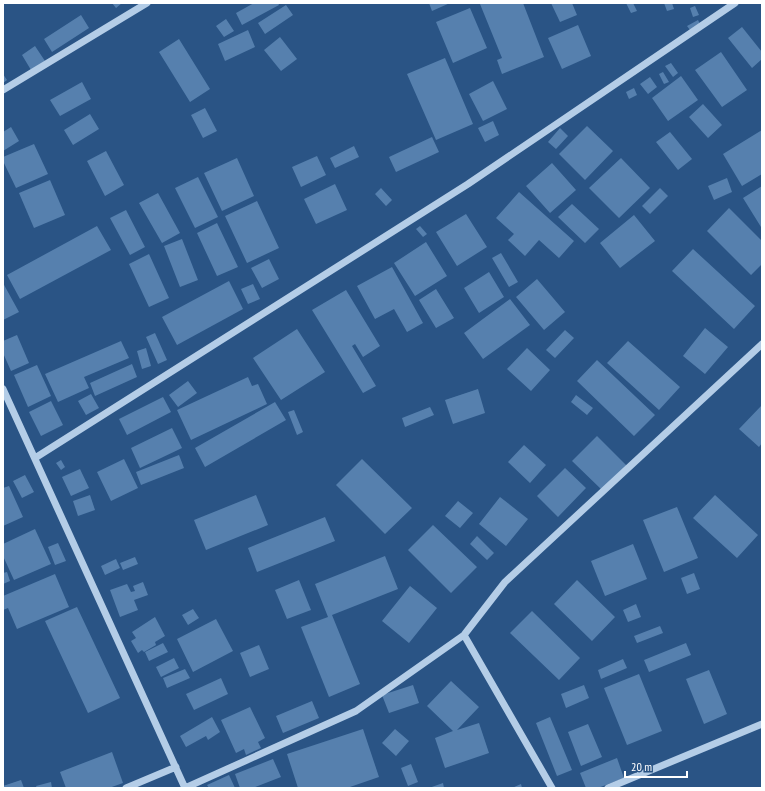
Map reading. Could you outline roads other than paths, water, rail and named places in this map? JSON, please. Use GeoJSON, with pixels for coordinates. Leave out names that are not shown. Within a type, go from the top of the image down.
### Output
{"type":"FeatureCollection","features":[{"type":"Feature","properties":{"kind":"street"},"geometry":{"type":"LineString","coordinates":[[3,90],[147,3]]}},
{"type":"Feature","properties":{"kind":"street"},"geometry":{"type":"LineString","coordinates":[[35,458],[468,184],[735,3]]}},
{"type":"Feature","properties":{"kind":"street"},"geometry":{"type":"LineString","coordinates":[[3,389],[185,788],[356,711],[464,635],[505,582],[762,344]]}},
{"type":"Feature","properties":{"kind":"street"},"geometry":{"type":"LineString","coordinates":[[464,635],[552,788]]}},
{"type":"Feature","properties":{"kind":"street"},"geometry":{"type":"LineString","coordinates":[[608,788],[762,724]]}},
{"type":"Feature","properties":{"kind":"street"},"geometry":{"type":"LineString","coordinates":[[126,788],[176,767]]}}]}
